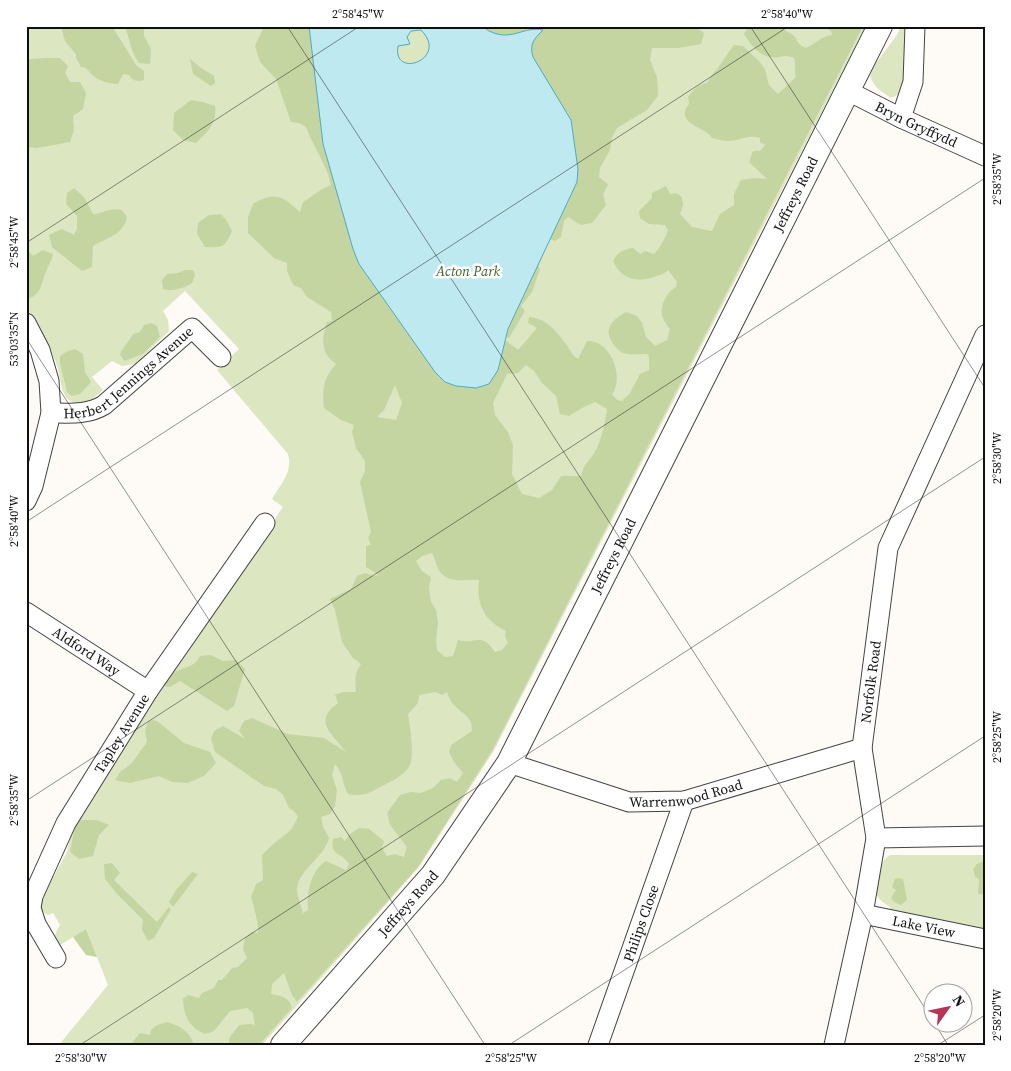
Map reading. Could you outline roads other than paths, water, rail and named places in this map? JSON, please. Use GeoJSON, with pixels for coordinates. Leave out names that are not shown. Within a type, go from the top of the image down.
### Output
{"type":"FeatureCollection","features":[{"type":"Feature","properties":{"kind":"street","name":"Jeffreys Road"},"geometry":{"type":"LineString","coordinates":[[283,1045],[433,875],[509,763],[880,26]]}},
{"type":"Feature","properties":{"kind":"street"},"geometry":{"type":"LineString","coordinates":[[901,118],[913,82],[915,26]]}},
{"type":"Feature","properties":{"kind":"street","name":"Bryn Gryffydd"},"geometry":{"type":"LineString","coordinates":[[848,91],[901,118],[985,156]]}},
{"type":"Feature","properties":{"kind":"street","name":"Herbert Jennings Avenue"},"geometry":{"type":"LineString","coordinates":[[26,323],[40,350],[49,381],[51,413],[33,486],[26,501]]}},
{"type":"Feature","properties":{"kind":"street","name":"Herbert Jennings Avenue"},"geometry":{"type":"LineString","coordinates":[[51,413],[96,410],[192,328],[221,357]]}},
{"type":"Feature","properties":{"kind":"street","name":"Norfolk Road"},"geometry":{"type":"LineString","coordinates":[[834,1045],[876,838],[862,748],[888,548],[985,335]]}},
{"type":"Feature","properties":{"kind":"street","name":"Tapley Avenue"},"geometry":{"type":"LineString","coordinates":[[56,958],[36,924],[31,908],[33,896],[66,823],[148,691],[265,523]]}},
{"type":"Feature","properties":{"kind":"street","name":"Aldford Way"},"geometry":{"type":"LineString","coordinates":[[26,612],[148,691]]}},
{"type":"Feature","properties":{"kind":"street","name":"Warrenwood Road"},"geometry":{"type":"LineString","coordinates":[[509,763],[629,802],[684,801],[862,748]]}},
{"type":"Feature","properties":{"kind":"street","name":"Philips Close"},"geometry":{"type":"LineString","coordinates":[[598,1045],[684,801]]}},
{"type":"Feature","properties":{"kind":"street"},"geometry":{"type":"LineString","coordinates":[[876,838],[985,836]]}},
{"type":"Feature","properties":{"kind":"street","name":"Lake View"},"geometry":{"type":"LineString","coordinates":[[862,914],[985,939]]}},
{"type":"Feature","properties":{"kind":"water"},"geometry":{"type":"Polygon","coordinates":[[[309,26],[484,26],[487,30],[501,35],[537,29],[543,30],[533,42],[533,57],[571,120],[578,169],[577,182],[508,329],[498,370],[489,384],[476,388],[456,386],[445,382],[435,372],[359,264],[323,144],[309,26]],[[421,30],[411,31],[407,37],[410,44],[398,46],[398,56],[403,62],[410,64],[418,62],[425,57],[429,50],[428,40],[421,30]]]}},
{"type":"Feature","properties":{"kind":"park label","name":"Acton Park"},"geometry":{"type":"Point","coordinates":[468,271]}}]}
